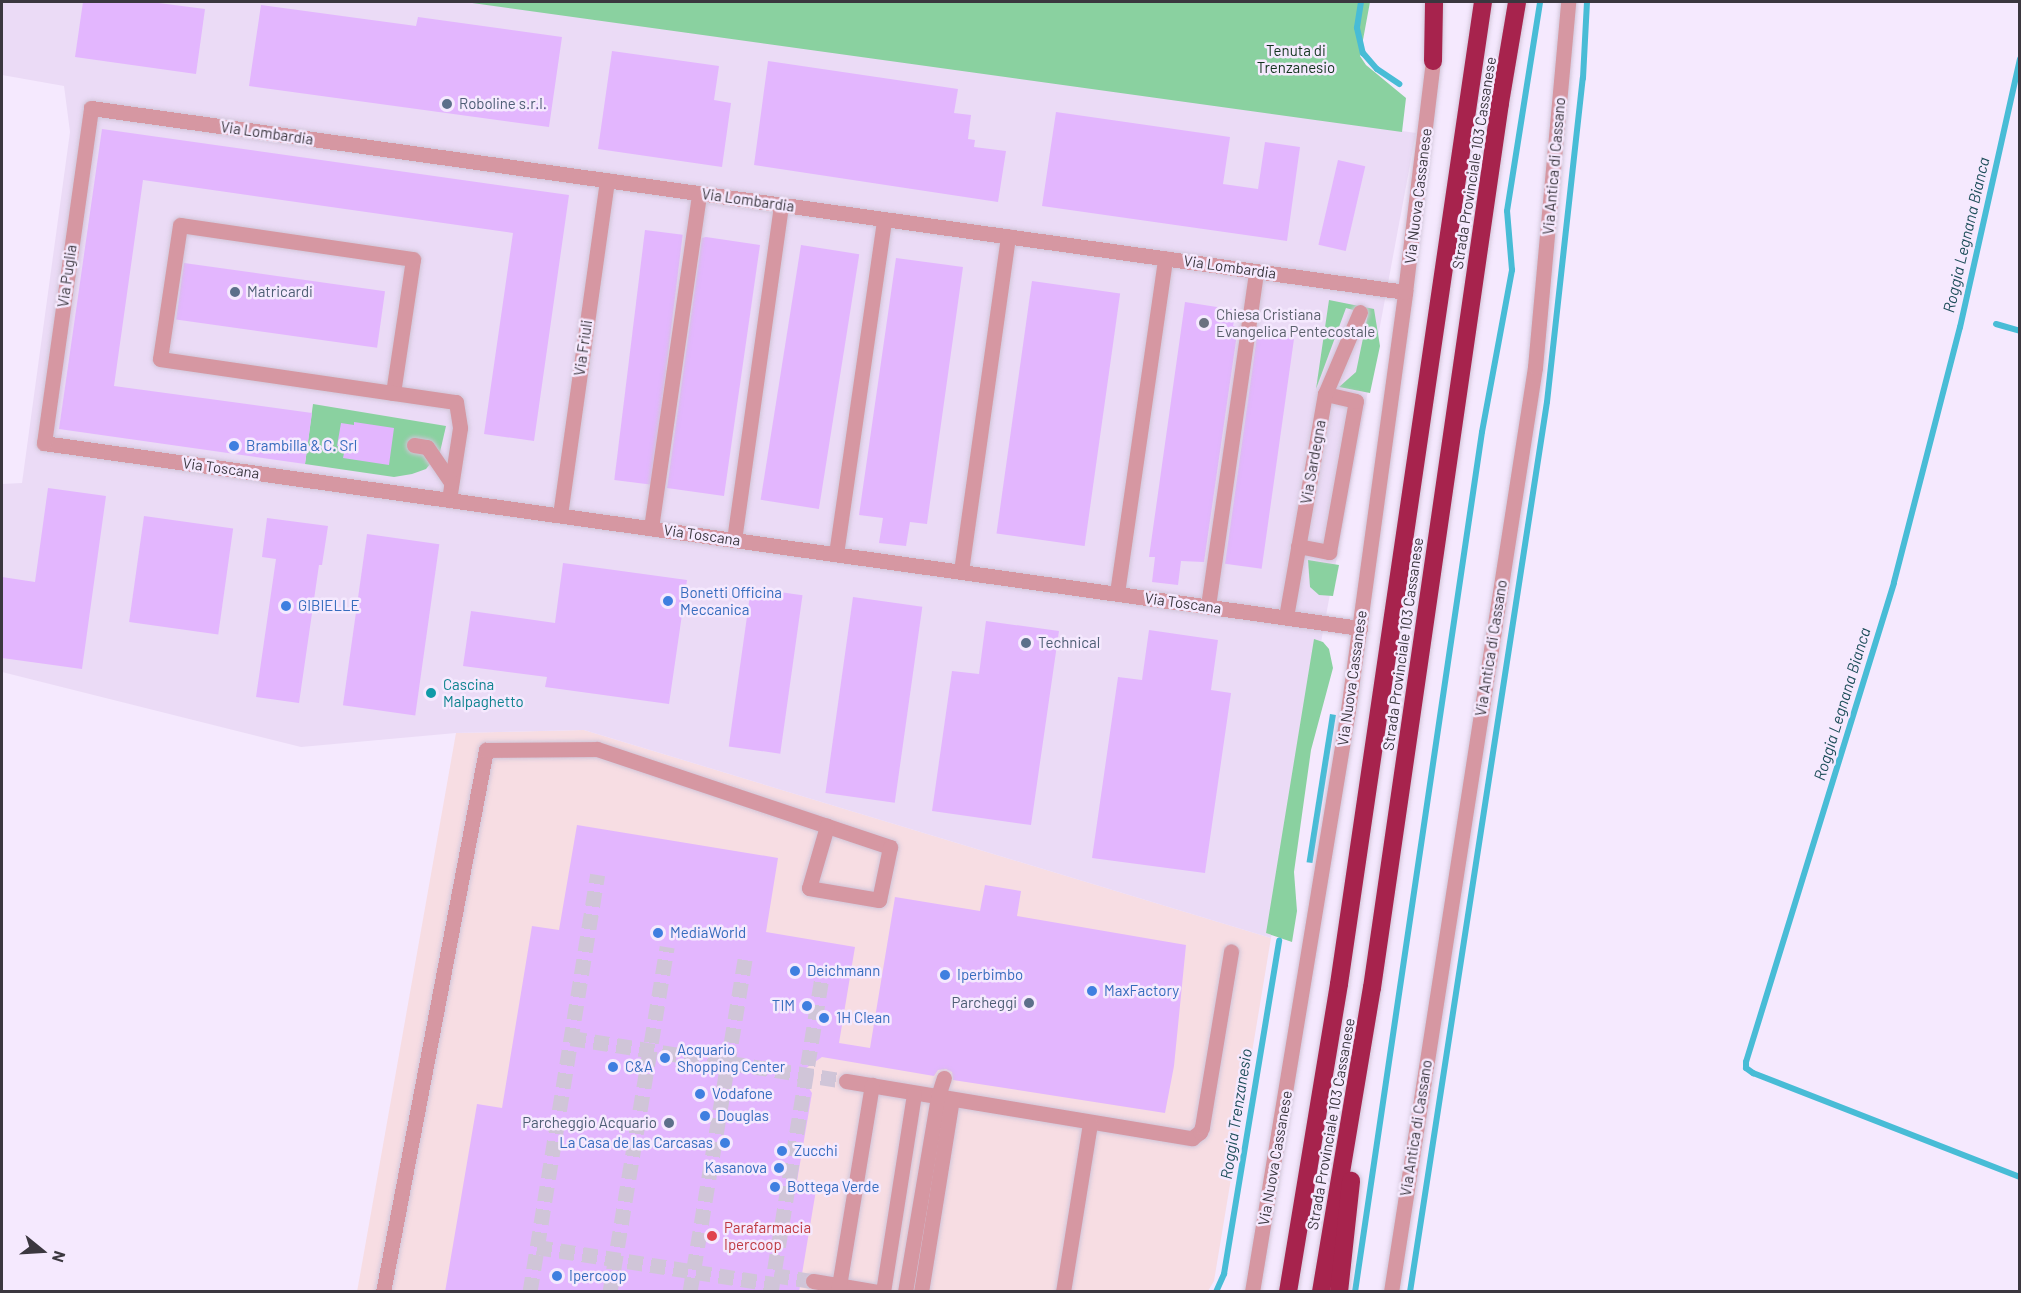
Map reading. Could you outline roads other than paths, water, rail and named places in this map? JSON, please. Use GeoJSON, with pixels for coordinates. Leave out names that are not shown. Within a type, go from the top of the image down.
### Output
{"type":"FeatureCollection","features":[{"type":"Feature","properties":{"kind":"highway"},"geometry":{"type":"LineString","coordinates":[[1433,61],[1434,2]]}},
{"type":"Feature","properties":{"kind":"highway","name":"Strada Provinciale 103 Cassanese"},"geometry":{"type":"LineString","coordinates":[[1288,1292],[1341,973],[1483,2]]}},
{"type":"Feature","properties":{"kind":"highway","name":"Strada Provinciale 103 Cassanese"},"geometry":{"type":"LineString","coordinates":[[1321,1292],[1372,988],[1498,115],[1517,2]]}},
{"type":"Feature","properties":{"kind":"highway"},"geometry":{"type":"LineString","coordinates":[[1339,1292],[1372,988]]}},
{"type":"Feature","properties":{"kind":"street","name":"Via Antica di Cassano"},"geometry":{"type":"LineString","coordinates":[[1391,1292],[1535,367],[1568,2]]}},
{"type":"Feature","properties":{"kind":"street","name":"Via Nuova Cassanese"},"geometry":{"type":"LineString","coordinates":[[1252,1292],[1281,1130],[1360,628],[1433,61]]}},
{"type":"Feature","properties":{"kind":"street","name":"Via Lombardia"},"geometry":{"type":"LineString","coordinates":[[91,108],[1405,292]]}},
{"type":"Feature","properties":{"kind":"street","name":"Via Puglia"},"geometry":{"type":"LineString","coordinates":[[44,443],[91,108]]}},
{"type":"Feature","properties":{"kind":"street","name":"Via Friuli"},"geometry":{"type":"LineString","coordinates":[[560,516],[607,180]]}},
{"type":"Feature","properties":{"kind":"street"},"geometry":{"type":"LineString","coordinates":[[651,528],[699,193]]}},
{"type":"Feature","properties":{"kind":"street"},"geometry":{"type":"LineString","coordinates":[[734,540],[782,205]]}},
{"type":"Feature","properties":{"kind":"street"},"geometry":{"type":"LineString","coordinates":[[836,554],[884,219]]}},
{"type":"Feature","properties":{"kind":"street"},"geometry":{"type":"LineString","coordinates":[[393,393],[413,259],[180,225],[160,359],[393,393],[456,402],[460,428],[449,500]]}},
{"type":"Feature","properties":{"kind":"street"},"geometry":{"type":"LineString","coordinates":[[961,572],[1008,236]]}},
{"type":"Feature","properties":{"kind":"street"},"geometry":{"type":"LineString","coordinates":[[1117,593],[1165,258]]}},
{"type":"Feature","properties":{"kind":"street"},"geometry":{"type":"LineString","coordinates":[[1208,606],[1256,271]]}},
{"type":"Feature","properties":{"kind":"street","name":"Via Sardegna"},"geometry":{"type":"LineString","coordinates":[[1286,617],[1324,394],[1360,312]]}},
{"type":"Feature","properties":{"kind":"street"},"geometry":{"type":"LineString","coordinates":[[1298,546],[1329,552],[1356,401],[1324,394]]}},
{"type":"Feature","properties":{"kind":"street","name":"Via Toscana"},"geometry":{"type":"LineString","coordinates":[[44,443],[1360,628]]}},
{"type":"Feature","properties":{"kind":"street"},"geometry":{"type":"LineString","coordinates":[[414,445],[427,447],[451,482]]}},
{"type":"Feature","properties":{"kind":"street"},"geometry":{"type":"LineString","coordinates":[[383,1292],[486,750],[597,749],[890,847],[879,900],[809,888],[827,826]]}},
{"type":"Feature","properties":{"kind":"street"},"geometry":{"type":"LineString","coordinates":[[846,1081],[1192,1138],[1200,1132],[1231,951]]}},
{"type":"Feature","properties":{"kind":"street"},"geometry":{"type":"LineString","coordinates":[[921,1292],[945,1098],[944,1078]]}},
{"type":"Feature","properties":{"kind":"street"},"geometry":{"type":"LineString","coordinates":[[839,1288],[872,1085]]}},
{"type":"Feature","properties":{"kind":"street"},"geometry":{"type":"LineString","coordinates":[[883,1292],[914,1093]]}},
{"type":"Feature","properties":{"kind":"street"},"geometry":{"type":"LineString","coordinates":[[905,1292],[929,1147],[945,1098]]}},
{"type":"Feature","properties":{"kind":"street"},"geometry":{"type":"LineString","coordinates":[[1063,1292],[1090,1123]]}},
{"type":"Feature","properties":{"kind":"street"},"geometry":{"type":"LineString","coordinates":[[813,1281],[839,1288],[879,1292]]}},
{"type":"Feature","properties":{"kind":"water"},"geometry":{"type":"Polygon","coordinates":[[[1330,714],[1336,715],[1312,863],[1307,862],[1330,714]]]}},
{"type":"Feature","properties":{"kind":"waterway","name":"Roggia Trenzanesio"},"geometry":{"type":"LineString","coordinates":[[1361,2],[1357,28],[1363,53],[1377,69],[1399,84]]}},
{"type":"Feature","properties":{"kind":"waterway"},"geometry":{"type":"LineString","coordinates":[[1355,1292],[1482,432],[1512,270],[1507,211],[1540,2]]}},
{"type":"Feature","properties":{"kind":"waterway"},"geometry":{"type":"LineString","coordinates":[[1410,1292],[1547,402],[1583,78],[1587,2]]}},
{"type":"Feature","properties":{"kind":"waterway","name":"Roggia Legnana Bianca"},"geometry":{"type":"LineString","coordinates":[[2020,59],[1960,327],[1894,583],[1746,1062],[1746,1068],[1753,1073],[2020,1177]]}},
{"type":"Feature","properties":{"kind":"waterway"},"geometry":{"type":"LineString","coordinates":[[1996,324],[2020,331]]}},
{"type":"Feature","properties":{"kind":"waterway","name":"Roggia Trenzanesio"},"geometry":{"type":"LineString","coordinates":[[1216,1292],[1224,1274],[1279,941]]}},
{"type":"Feature","properties":{"kind":"tunnel"},"geometry":{"type":"LineString","coordinates":[[530,1292],[598,874]]}},
{"type":"Feature","properties":{"kind":"tunnel"},"geometry":{"type":"LineString","coordinates":[[610,1292],[667,947]]}},
{"type":"Feature","properties":{"kind":"tunnel"},"geometry":{"type":"LineString","coordinates":[[690,1292],[745,960]]}},
{"type":"Feature","properties":{"kind":"tunnel"},"geometry":{"type":"LineString","coordinates":[[771,1292],[823,972]]}},
{"type":"Feature","properties":{"kind":"tunnel"},"geometry":{"type":"LineString","coordinates":[[571,1038],[846,1081]]}},
{"type":"Feature","properties":{"kind":"tunnel"},"geometry":{"type":"LineString","coordinates":[[537,1247],[773,1284]]}},
{"type":"Feature","properties":{"kind":"tunnel"},"geometry":{"type":"LineString","coordinates":[[774,1275],[813,1281]]}},
{"type":"Feature","properties":{"kind":"place","name":"Roboline s.r.l."},"geometry":{"type":"Point","coordinates":[447,104]}},
{"type":"Feature","properties":{"kind":"place","name":"Matricardi"},"geometry":{"type":"Point","coordinates":[235,292]}},
{"type":"Feature","properties":{"kind":"place","name":"Chiesa Cristiana Evangelica Pentecostale"},"geometry":{"type":"Point","coordinates":[1204,323]}},
{"type":"Feature","properties":{"kind":"place","name":"Brambilla & C. Srl"},"geometry":{"type":"Point","coordinates":[234,446]}},
{"type":"Feature","properties":{"kind":"place","name":"Bonetti Officina Meccanica"},"geometry":{"type":"Point","coordinates":[668,601]}},
{"type":"Feature","properties":{"kind":"place","name":"GIBIELLE"},"geometry":{"type":"Point","coordinates":[286,606]}},
{"type":"Feature","properties":{"kind":"place","name":"Technical"},"geometry":{"type":"Point","coordinates":[1026,643]}},
{"type":"Feature","properties":{"kind":"place","name":"Cascina Malpaghetto"},"geometry":{"type":"Point","coordinates":[431,693]}},
{"type":"Feature","properties":{"kind":"place","name":"MediaWorld"},"geometry":{"type":"Point","coordinates":[658,933]}},
{"type":"Feature","properties":{"kind":"place","name":"Deichmann"},"geometry":{"type":"Point","coordinates":[795,971]}},
{"type":"Feature","properties":{"kind":"place","name":"Iperbimbo"},"geometry":{"type":"Point","coordinates":[945,975]}},
{"type":"Feature","properties":{"kind":"place","name":"MaxFactory"},"geometry":{"type":"Point","coordinates":[1092,991]}},
{"type":"Feature","properties":{"kind":"place","name":"Parcheggi"},"geometry":{"type":"Point","coordinates":[1029,1003]}},
{"type":"Feature","properties":{"kind":"place","name":"TIM"},"geometry":{"type":"Point","coordinates":[807,1006]}},
{"type":"Feature","properties":{"kind":"place","name":"1H Clean"},"geometry":{"type":"Point","coordinates":[824,1018]}},
{"type":"Feature","properties":{"kind":"place","name":"Acquario Shopping Center"},"geometry":{"type":"Point","coordinates":[665,1058]}},
{"type":"Feature","properties":{"kind":"place","name":"C&A"},"geometry":{"type":"Point","coordinates":[613,1067]}},
{"type":"Feature","properties":{"kind":"place","name":"Vodafone"},"geometry":{"type":"Point","coordinates":[700,1094]}},
{"type":"Feature","properties":{"kind":"place","name":"Douglas"},"geometry":{"type":"Point","coordinates":[705,1116]}},
{"type":"Feature","properties":{"kind":"place","name":"Parcheggio Acquario"},"geometry":{"type":"Point","coordinates":[669,1123]}},
{"type":"Feature","properties":{"kind":"place","name":"La Casa de las Carcasas"},"geometry":{"type":"Point","coordinates":[725,1143]}},
{"type":"Feature","properties":{"kind":"place","name":"Zucchi"},"geometry":{"type":"Point","coordinates":[782,1151]}},
{"type":"Feature","properties":{"kind":"place","name":"Kasanova"},"geometry":{"type":"Point","coordinates":[779,1168]}},
{"type":"Feature","properties":{"kind":"place","name":"Bottega Verde"},"geometry":{"type":"Point","coordinates":[775,1187]}},
{"type":"Feature","properties":{"kind":"place","name":"Parafarmacia Ipercoop"},"geometry":{"type":"Point","coordinates":[712,1236]}},
{"type":"Feature","properties":{"kind":"place","name":"Ipercoop"},"geometry":{"type":"Point","coordinates":[557,1276]}},
{"type":"Feature","properties":{"kind":"park label","name":"Tenuta di Trenzanesio"},"geometry":{"type":"Point","coordinates":[1296,58]}}]}
